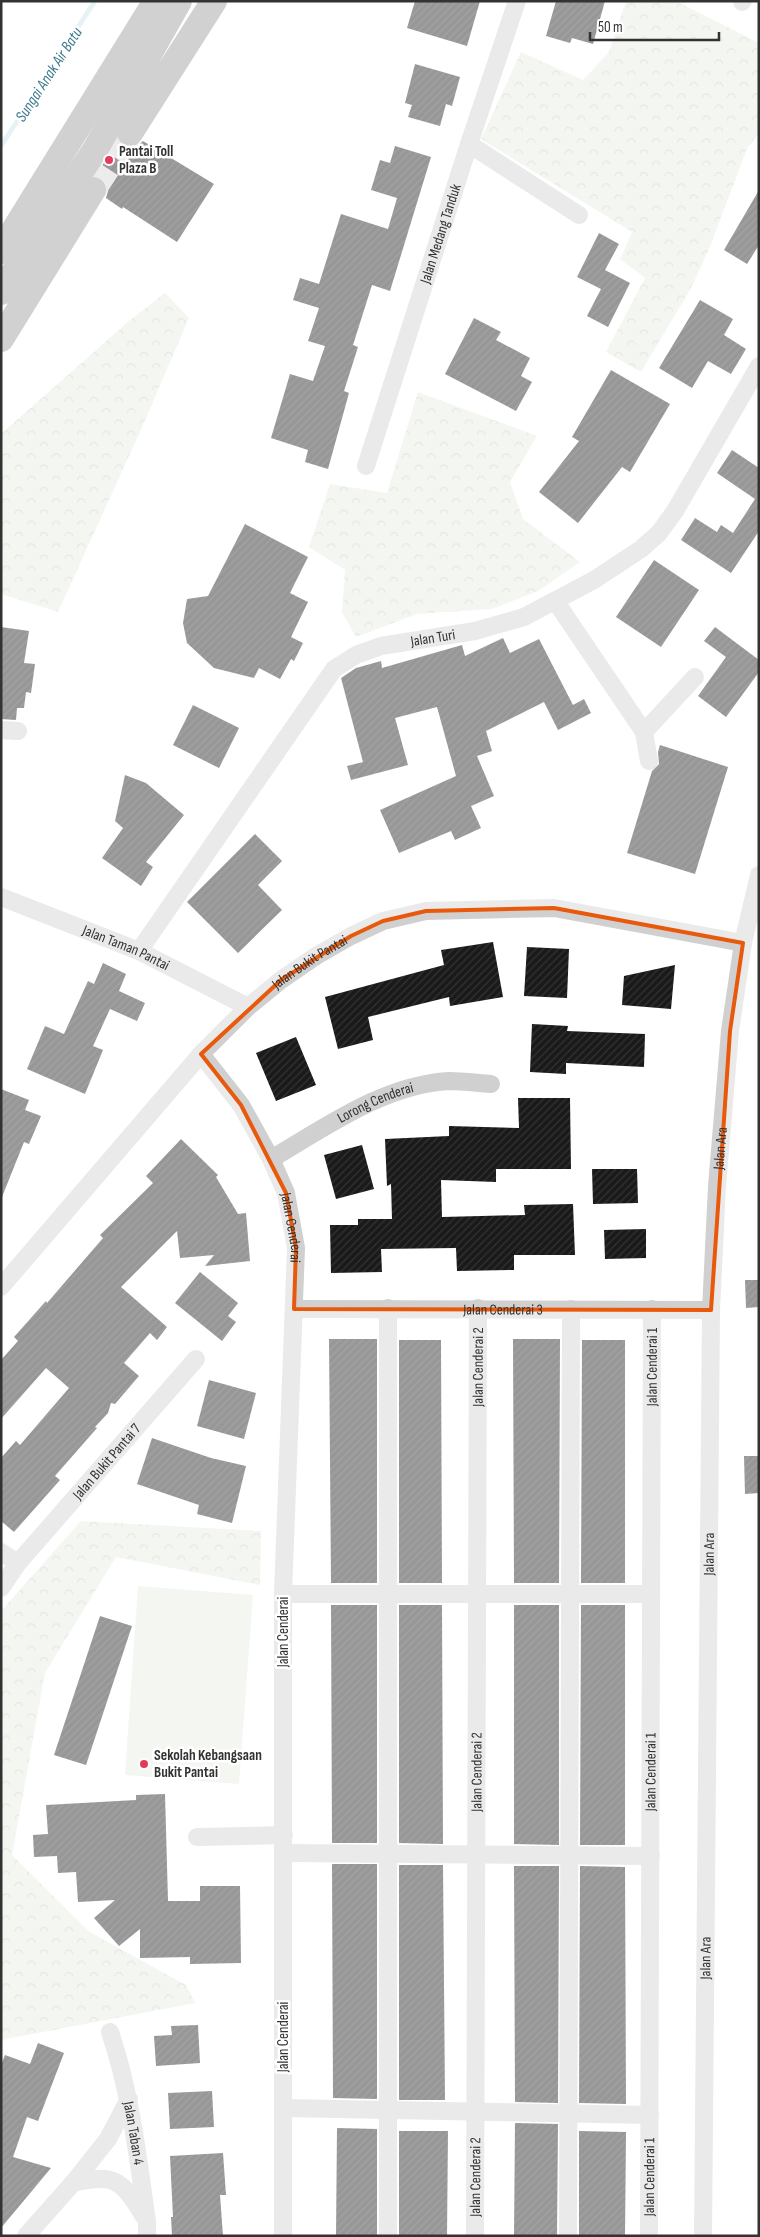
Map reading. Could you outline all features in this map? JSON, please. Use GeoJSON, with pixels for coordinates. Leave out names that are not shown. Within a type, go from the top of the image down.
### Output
{"type":"FeatureCollection","features":[{"type":"Feature","properties":{"kind":"highway"},"geometry":{"type":"LineString","coordinates":[[1,251],[156,1]]}},
{"type":"Feature","properties":{"kind":"highway"},"geometry":{"type":"LineString","coordinates":[[1,260],[63,172],[98,112],[156,1]]}},
{"type":"Feature","properties":{"kind":"highway"},"geometry":{"type":"LineString","coordinates":[[1,292],[95,150],[179,1]]}},
{"type":"Feature","properties":{"kind":"highway"},"geometry":{"type":"LineString","coordinates":[[130,133],[214,1]]}},
{"type":"Feature","properties":{"kind":"highway"},"geometry":{"type":"LineString","coordinates":[[1,339],[93,190]]}},
{"type":"Feature","properties":{"kind":"street","name":"Jalan Medang Tanduk"},"geometry":{"type":"LineString","coordinates":[[366,466],[517,1]]}},
{"type":"Feature","properties":{"kind":"street"},"geometry":{"type":"LineString","coordinates":[[469,144],[580,215]]}},
{"type":"Feature","properties":{"kind":"street","name":"Jalan Turi"},"geometry":{"type":"LineString","coordinates":[[139,951],[334,669],[356,655],[381,646],[475,631],[524,617],[556,602],[641,549],[659,533],[675,511],[759,366]]}},
{"type":"Feature","properties":{"kind":"street"},"geometry":{"type":"LineString","coordinates":[[556,602],[644,732],[649,761]]}},
{"type":"Feature","properties":{"kind":"street"},"geometry":{"type":"LineString","coordinates":[[644,732],[695,677]]}},
{"type":"Feature","properties":{"kind":"street","name":"Jalan Ara"},"geometry":{"type":"LineString","coordinates":[[703,2236],[711,1310],[717,1186],[729,1041],[743,943],[759,875]]}},
{"type":"Feature","properties":{"kind":"street","name":"Jalan Taman Pantai"},"geometry":{"type":"LineString","coordinates":[[1,897],[139,951],[248,1007]]}},
{"type":"Feature","properties":{"kind":"street","name":"Jalan Bukit Pantai"},"geometry":{"type":"LineString","coordinates":[[1,1287],[201,1054],[248,1007],[309,960],[351,936],[383,921],[426,911],[554,908],[743,943]]}},
{"type":"Feature","properties":{"kind":"street","name":"Jalan Cenderai"},"geometry":{"type":"LineString","coordinates":[[201,1054],[241,1105],[271,1159],[286,1193],[296,1248],[283,1594],[283,2236]]}},
{"type":"Feature","properties":{"kind":"street","name":"Lorong Cenderai"},"geometry":{"type":"LineString","coordinates":[[271,1159],[368,1103],[407,1088],[449,1081],[491,1084]]}},
{"type":"Feature","properties":{"kind":"street"},"geometry":{"type":"LineString","coordinates":[[388,1308],[388,2236]]}},
{"type":"Feature","properties":{"kind":"street","name":"Jalan Cenderai 2"},"geometry":{"type":"LineString","coordinates":[[475,2236],[478,1308]]}},
{"type":"Feature","properties":{"kind":"street","name":"Jalan Cenderai 3"},"geometry":{"type":"LineString","coordinates":[[294,1309],[711,1310]]}},
{"type":"Feature","properties":{"kind":"street"},"geometry":{"type":"LineString","coordinates":[[568,2236],[571,1309]]}},
{"type":"Feature","properties":{"kind":"street","name":"Jalan Cenderai 1"},"geometry":{"type":"LineString","coordinates":[[649,2236],[652,1309]]}},
{"type":"Feature","properties":{"kind":"street","name":"Jalan Bukit Pantai 7"},"geometry":{"type":"LineString","coordinates":[[1,1588],[18,1563],[196,1359]]}},
{"type":"Feature","properties":{"kind":"street"},"geometry":{"type":"LineString","coordinates":[[1,1552],[18,1563]]}},
{"type":"Feature","properties":{"kind":"street"},"geometry":{"type":"LineString","coordinates":[[283,1594],[651,1594]]}},
{"type":"Feature","properties":{"kind":"street"},"geometry":{"type":"LineString","coordinates":[[197,1837],[284,1834]]}},
{"type":"Feature","properties":{"kind":"street"},"geometry":{"type":"LineString","coordinates":[[284,1853],[651,1856]]}},
{"type":"Feature","properties":{"kind":"street","name":"Jalan Taban 4"},"geometry":{"type":"LineString","coordinates":[[110,2032],[122,2066],[129,2100],[147,2229]]}},
{"type":"Feature","properties":{"kind":"street"},"geometry":{"type":"LineString","coordinates":[[26,2236],[73,2183],[108,2139],[129,2100]]}},
{"type":"Feature","properties":{"kind":"street"},"geometry":{"type":"LineString","coordinates":[[283,2108],[650,2115]]}},
{"type":"Feature","properties":{"kind":"street"},"geometry":{"type":"LineString","coordinates":[[73,2183],[96,2178],[116,2183],[133,2199],[147,2229]]}},
{"type":"Feature","properties":{"kind":"highlighted area"},"geometry":{"type":"Polygon","coordinates":[[[554,908],[743,943],[730,1031],[711,1310],[294,1309],[296,1248],[286,1193],[241,1105],[201,1054],[281,980],[351,936],[383,921],[426,911],[554,908]]]}},
{"type":"Feature","properties":{"kind":"green space"},"geometry":{"type":"Polygon","coordinates":[[[626,1],[676,1],[759,43],[759,133],[747,149],[709,249],[691,288],[641,372],[606,352],[645,278],[620,259],[632,232],[481,139],[521,52],[583,80],[609,52],[626,1]]]}},
{"type":"Feature","properties":{"kind":"green space"},"geometry":{"type":"Polygon","coordinates":[[[165,293],[189,318],[140,432],[58,612],[1,594],[1,434],[128,322],[165,293]]]}},
{"type":"Feature","properties":{"kind":"green space"},"geometry":{"type":"Polygon","coordinates":[[[418,392],[537,436],[510,482],[523,519],[580,562],[538,591],[492,609],[417,614],[356,637],[342,612],[345,570],[309,547],[330,484],[387,493],[418,392]]]}},
{"type":"Feature","properties":{"kind":"green space"},"geometry":{"type":"Polygon","coordinates":[[[81,1521],[261,1531],[260,1585],[116,1557],[45,1673],[12,1855],[88,1931],[186,1985],[195,2003],[1,2040],[1,1611],[81,1521]]]}},
{"type":"Feature","properties":{"kind":"green space"},"geometry":{"type":"Polygon","coordinates":[[[138,1586],[253,1595],[239,1784],[125,1775],[138,1586]]]}},
{"type":"Feature","properties":{"kind":"building"},"geometry":{"type":"Polygon","coordinates":[[[415,1],[480,1],[467,46],[407,28],[415,1]]]}},
{"type":"Feature","properties":{"kind":"building"},"geometry":{"type":"Polygon","coordinates":[[[556,1],[605,1],[593,44],[572,38],[570,43],[546,36],[556,1]]]}},
{"type":"Feature","properties":{"kind":"building"},"geometry":{"type":"Polygon","coordinates":[[[415,64],[460,77],[452,106],[446,104],[440,126],[408,117],[412,105],[405,103],[415,64]]]}},
{"type":"Feature","properties":{"kind":"building"},"geometry":{"type":"Polygon","coordinates":[[[117,141],[122,146],[130,148],[137,146],[143,141],[214,184],[177,242],[106,198],[108,191],[106,183],[96,176],[117,141]]]}},
{"type":"Feature","properties":{"kind":"building"},"geometry":{"type":"Polygon","coordinates":[[[395,146],[431,157],[390,291],[372,285],[353,345],[358,347],[344,391],[349,393],[328,469],[305,462],[308,450],[271,438],[290,374],[313,381],[325,346],[308,341],[319,308],[293,300],[300,278],[319,284],[341,214],[388,229],[397,198],[371,190],[380,160],[390,163],[395,146]]]}},
{"type":"Feature","properties":{"kind":"building"},"geometry":{"type":"Polygon","coordinates":[[[759,190],[759,245],[747,264],[724,250],[759,190]]]}},
{"type":"Feature","properties":{"kind":"building"},"geometry":{"type":"Polygon","coordinates":[[[599,233],[619,244],[605,270],[630,283],[608,327],[587,316],[601,289],[577,277],[599,233]]]}},
{"type":"Feature","properties":{"kind":"building"},"geometry":{"type":"Polygon","coordinates":[[[700,300],[733,319],[724,335],[746,349],[731,374],[708,361],[692,388],[659,368],[700,300]]]}},
{"type":"Feature","properties":{"kind":"building"},"geometry":{"type":"Polygon","coordinates":[[[474,318],[501,332],[496,340],[530,358],[521,376],[532,382],[516,411],[445,374],[474,318]]]}},
{"type":"Feature","properties":{"kind":"building"},"geometry":{"type":"Polygon","coordinates":[[[611,370],[670,404],[630,472],[622,467],[578,523],[539,492],[579,441],[572,437],[611,370]]]}},
{"type":"Feature","properties":{"kind":"building"},"geometry":{"type":"Polygon","coordinates":[[[732,450],[759,468],[759,531],[731,573],[681,540],[695,518],[717,532],[721,525],[733,533],[755,499],[717,473],[732,450]]]}},
{"type":"Feature","properties":{"kind":"building"},"geometry":{"type":"Polygon","coordinates":[[[245,524],[308,557],[290,593],[308,602],[291,637],[303,643],[294,661],[291,659],[280,679],[259,668],[254,678],[214,668],[187,643],[183,623],[187,599],[208,596],[245,524]]]}},
{"type":"Feature","properties":{"kind":"building"},"geometry":{"type":"Polygon","coordinates":[[[654,560],[699,590],[661,647],[616,617],[654,560]]]}},
{"type":"Feature","properties":{"kind":"building"},"geometry":{"type":"Polygon","coordinates":[[[1,627],[29,631],[24,663],[35,664],[31,693],[26,692],[24,708],[17,708],[16,720],[1,719],[1,627]]]}},
{"type":"Feature","properties":{"kind":"building"},"geometry":{"type":"Polygon","coordinates":[[[715,627],[759,660],[759,672],[726,717],[698,696],[726,657],[704,641],[715,627]]]}},
{"type":"Feature","properties":{"kind":"building"},"geometry":{"type":"Polygon","coordinates":[[[503,638],[510,653],[539,639],[573,705],[584,699],[591,713],[558,730],[544,702],[486,731],[492,751],[477,756],[494,796],[471,806],[481,828],[455,840],[451,831],[399,853],[380,810],[456,776],[437,707],[395,718],[408,765],[351,780],[347,766],[363,762],[341,678],[356,668],[381,661],[382,668],[462,645],[465,656],[503,638]]]}},
{"type":"Feature","properties":{"kind":"building"},"geometry":{"type":"Polygon","coordinates":[[[193,705],[239,728],[219,768],[173,745],[193,705]]]}},
{"type":"Feature","properties":{"kind":"building"},"geometry":{"type":"Polygon","coordinates":[[[660,745],[728,767],[695,874],[627,853],[652,771],[659,764],[658,752],[660,745]]]}},
{"type":"Feature","properties":{"kind":"building"},"geometry":{"type":"Polygon","coordinates":[[[125,775],[146,783],[184,815],[146,862],[153,867],[141,886],[102,858],[123,828],[115,821],[125,775]]]}},
{"type":"Feature","properties":{"kind":"building"},"geometry":{"type":"Polygon","coordinates":[[[255,834],[282,861],[258,885],[282,910],[238,953],[187,902],[255,834]]]}},
{"type":"Feature","properties":{"kind":"building"},"geometry":{"type":"Polygon","coordinates":[[[493,942],[503,997],[450,1006],[449,997],[368,1017],[373,1040],[338,1049],[325,997],[444,965],[441,950],[493,942]]]}},
{"type":"Feature","properties":{"kind":"building"},"geometry":{"type":"Polygon","coordinates":[[[527,947],[569,949],[567,998],[524,996],[527,947]]]}},
{"type":"Feature","properties":{"kind":"building"},"geometry":{"type":"Polygon","coordinates":[[[103,963],[126,974],[119,991],[145,1003],[137,1021],[110,1009],[93,1046],[103,1050],[85,1094],[27,1069],[45,1026],[64,1034],[88,981],[94,984],[103,963]]]}},
{"type":"Feature","properties":{"kind":"building"},"geometry":{"type":"Polygon","coordinates":[[[675,965],[671,1009],[622,1005],[624,976],[675,965]]]}},
{"type":"Feature","properties":{"kind":"building"},"geometry":{"type":"Polygon","coordinates":[[[532,1024],[568,1026],[567,1031],[645,1034],[644,1067],[566,1063],[566,1074],[530,1072],[532,1024]]]}},
{"type":"Feature","properties":{"kind":"building"},"geometry":{"type":"Polygon","coordinates":[[[296,1037],[316,1085],[276,1101],[256,1053],[296,1037]]]}},
{"type":"Feature","properties":{"kind":"building"},"geometry":{"type":"Polygon","coordinates":[[[1,1089],[29,1100],[25,1110],[41,1116],[29,1144],[24,1142],[2,1197],[1,1089]]]}},
{"type":"Feature","properties":{"kind":"building"},"geometry":{"type":"Polygon","coordinates":[[[518,1098],[570,1098],[571,1169],[496,1169],[496,1182],[441,1180],[442,1217],[525,1215],[524,1205],[573,1204],[575,1255],[514,1255],[514,1270],[457,1271],[456,1248],[381,1249],[382,1272],[331,1273],[330,1225],[358,1225],[358,1219],[392,1219],[391,1184],[387,1186],[385,1139],[449,1136],[449,1126],[519,1128],[518,1098]]]}},
{"type":"Feature","properties":{"kind":"building"},"geometry":{"type":"Polygon","coordinates":[[[181,1139],[218,1175],[216,1177],[238,1214],[246,1213],[250,1261],[205,1266],[214,1255],[180,1258],[177,1231],[121,1287],[167,1327],[157,1340],[150,1333],[124,1363],[139,1376],[115,1404],[111,1403],[108,1413],[95,1427],[97,1428],[55,1476],[60,1480],[14,1532],[1,1521],[1,1458],[16,1441],[20,1445],[69,1388],[46,1368],[1,1419],[1,1360],[18,1341],[14,1337],[46,1301],[47,1303],[103,1238],[100,1235],[153,1183],[146,1176],[181,1139]]]}},
{"type":"Feature","properties":{"kind":"building"},"geometry":{"type":"Polygon","coordinates":[[[362,1145],[374,1189],[336,1199],[324,1155],[362,1145]]]}},
{"type":"Feature","properties":{"kind":"building"},"geometry":{"type":"Polygon","coordinates":[[[592,1169],[637,1169],[638,1203],[593,1204],[592,1169]]]}},
{"type":"Feature","properties":{"kind":"building"},"geometry":{"type":"Polygon","coordinates":[[[646,1229],[646,1258],[605,1259],[604,1230],[646,1229]]]}},
{"type":"Feature","properties":{"kind":"building"},"geometry":{"type":"Polygon","coordinates":[[[200,1272],[238,1303],[228,1316],[236,1322],[222,1341],[175,1303],[200,1272]]]}},
{"type":"Feature","properties":{"kind":"building"},"geometry":{"type":"Polygon","coordinates":[[[745,1280],[759,1280],[759,1307],[746,1308],[745,1280]]]}},
{"type":"Feature","properties":{"kind":"building"},"geometry":{"type":"Polygon","coordinates":[[[329,1339],[377,1339],[377,1583],[331,1583],[329,1339]]]}},
{"type":"Feature","properties":{"kind":"building"},"geometry":{"type":"Polygon","coordinates":[[[513,1339],[560,1339],[559,1583],[514,1583],[513,1339]]]}},
{"type":"Feature","properties":{"kind":"building"},"geometry":{"type":"Polygon","coordinates":[[[399,1340],[441,1340],[442,1583],[399,1583],[399,1340]]]}},
{"type":"Feature","properties":{"kind":"building"},"geometry":{"type":"Polygon","coordinates":[[[582,1340],[625,1340],[625,1583],[581,1583],[582,1340]]]}},
{"type":"Feature","properties":{"kind":"building"},"geometry":{"type":"Polygon","coordinates":[[[209,1380],[256,1393],[244,1439],[197,1426],[209,1380]]]}},
{"type":"Feature","properties":{"kind":"building"},"geometry":{"type":"Polygon","coordinates":[[[152,1438],[211,1458],[246,1466],[232,1523],[197,1514],[199,1505],[137,1484],[152,1438]]]}},
{"type":"Feature","properties":{"kind":"building"},"geometry":{"type":"Polygon","coordinates":[[[744,1456],[759,1456],[759,1493],[745,1494],[744,1456]]]}},
{"type":"Feature","properties":{"kind":"building"},"geometry":{"type":"Polygon","coordinates":[[[331,1605],[377,1605],[377,1843],[332,1843],[331,1605]]]}},
{"type":"Feature","properties":{"kind":"building"},"geometry":{"type":"Polygon","coordinates":[[[399,1605],[442,1605],[443,1844],[399,1843],[399,1605]]]}},
{"type":"Feature","properties":{"kind":"building"},"geometry":{"type":"Polygon","coordinates":[[[514,1605],[559,1605],[559,1845],[514,1844],[514,1605]]]}},
{"type":"Feature","properties":{"kind":"building"},"geometry":{"type":"Polygon","coordinates":[[[581,1605],[625,1605],[625,1845],[580,1845],[581,1605]]]}},
{"type":"Feature","properties":{"kind":"building"},"geometry":{"type":"Polygon","coordinates":[[[100,1616],[132,1626],[86,1765],[54,1755],[100,1616]]]}},
{"type":"Feature","properties":{"kind":"building"},"geometry":{"type":"Polygon","coordinates":[[[165,1794],[168,1901],[200,1901],[200,1886],[240,1886],[241,1963],[190,1964],[190,1957],[140,1958],[140,1929],[119,1946],[94,1918],[115,1900],[78,1902],[76,1872],[58,1873],[57,1856],[34,1857],[33,1835],[48,1834],[46,1805],[136,1800],[136,1795],[165,1794]]]}},
{"type":"Feature","properties":{"kind":"building"},"geometry":{"type":"Polygon","coordinates":[[[332,1864],[377,1864],[377,2099],[333,2098],[332,1864]]]}},
{"type":"Feature","properties":{"kind":"building"},"geometry":{"type":"Polygon","coordinates":[[[399,1865],[443,1865],[445,2100],[399,2100],[399,1865]]]}},
{"type":"Feature","properties":{"kind":"building"},"geometry":{"type":"Polygon","coordinates":[[[514,1866],[559,1866],[558,2103],[515,2102],[514,1866]]]}},
{"type":"Feature","properties":{"kind":"building"},"geometry":{"type":"Polygon","coordinates":[[[580,1866],[625,1867],[626,2104],[579,2103],[580,1866]]]}},
{"type":"Feature","properties":{"kind":"building"},"geometry":{"type":"Polygon","coordinates":[[[198,2025],[200,2063],[156,2066],[154,2036],[172,2035],[171,2026],[198,2025]]]}},
{"type":"Feature","properties":{"kind":"building"},"geometry":{"type":"Polygon","coordinates":[[[38,2043],[64,2053],[38,2121],[27,2117],[13,2157],[51,2168],[1,2228],[1,2065],[5,2055],[30,2064],[38,2043]]]}},
{"type":"Feature","properties":{"kind":"building"},"geometry":{"type":"Polygon","coordinates":[[[212,2091],[214,2127],[170,2129],[168,2093],[212,2091]]]}},
{"type":"Feature","properties":{"kind":"building"},"geometry":{"type":"Polygon","coordinates":[[[515,2123],[558,2124],[557,2236],[514,2236],[515,2123]]]}},
{"type":"Feature","properties":{"kind":"building"},"geometry":{"type":"Polygon","coordinates":[[[337,2128],[377,2129],[377,2236],[336,2236],[337,2128]]]}},
{"type":"Feature","properties":{"kind":"building"},"geometry":{"type":"Polygon","coordinates":[[[399,2131],[448,2131],[447,2236],[399,2236],[399,2131]]]}},
{"type":"Feature","properties":{"kind":"building"},"geometry":{"type":"Polygon","coordinates":[[[579,2131],[626,2132],[625,2236],[579,2236],[579,2131]]]}},
{"type":"Feature","properties":{"kind":"building"},"geometry":{"type":"Polygon","coordinates":[[[223,2153],[226,2195],[220,2195],[223,2236],[172,2236],[170,2156],[223,2153]]]}},
{"type":"Feature","properties":{"kind":"waterway","name":"Sungai Anak Air Batu"},"geometry":{"type":"LineString","coordinates":[[1,146],[95,1]]}},
{"type":"Feature","properties":{"kind":"tunnel"},"geometry":{"type":"LineString","coordinates":[[93,190],[130,133]]}},
{"type":"Feature","properties":{"kind":"place","name":"Pantai Toll Plaza B"},"geometry":{"type":"Point","coordinates":[109,160]}},
{"type":"Feature","properties":{"kind":"place","name":"Sekolah Kebangsaan Bukit Pantai"},"geometry":{"type":"Point","coordinates":[144,1764]}}]}
